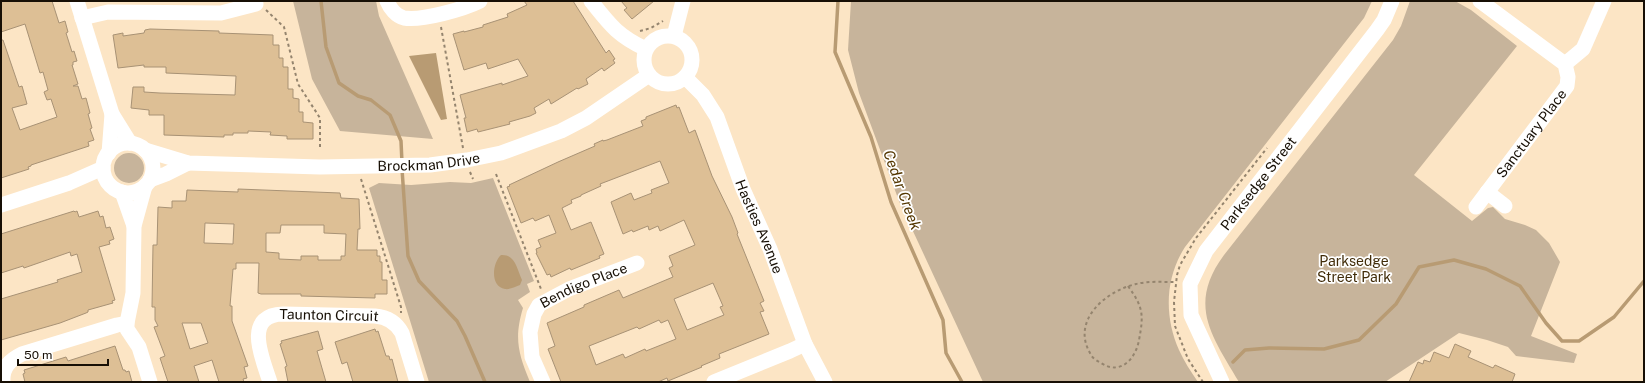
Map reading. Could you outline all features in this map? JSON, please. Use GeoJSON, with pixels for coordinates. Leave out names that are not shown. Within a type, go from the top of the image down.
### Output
{"type":"FeatureCollection","features":[{"type":"Feature","properties":{"kind":"street"},"geometry":{"type":"LineString","coordinates":[[77,1],[112,114],[130,143]]}},
{"type":"Feature","properties":{"kind":"street"},"geometry":{"type":"LineString","coordinates":[[387,1],[396,14],[403,18],[419,18],[439,14],[468,7],[480,1]]}},
{"type":"Feature","properties":{"kind":"street"},"geometry":{"type":"LineString","coordinates":[[591,1],[621,36],[646,49]]}},
{"type":"Feature","properties":{"kind":"street"},"geometry":{"type":"LineString","coordinates":[[674,36],[683,1]]}},
{"type":"Feature","properties":{"kind":"street","name":"Parksedge Street"},"geometry":{"type":"LineString","coordinates":[[1222,382],[1191,315],[1190,284],[1206,251],[1377,30],[1384,20],[1392,1]]}},
{"type":"Feature","properties":{"kind":"street"},"geometry":{"type":"LineString","coordinates":[[1480,1],[1564,64],[1583,50],[1604,1]]}},
{"type":"Feature","properties":{"kind":"street"},"geometry":{"type":"LineString","coordinates":[[82,18],[105,12],[221,13],[256,4]]}},
{"type":"Feature","properties":{"kind":"street"},"geometry":{"type":"LineString","coordinates":[[674,36],[682,40],[688,46],[691,53],[692,62],[686,77],[679,82],[667,84],[655,80],[649,75],[644,62],[646,49],[658,38],[674,36]]}},
{"type":"Feature","properties":{"kind":"street","name":"Sanctuary Place"},"geometry":{"type":"LineString","coordinates":[[1476,207],[1567,86],[1568,77],[1564,64]]}},
{"type":"Feature","properties":{"kind":"street","name":"Brockman Drive"},"geometry":{"type":"LineString","coordinates":[[145,150],[188,163],[357,167],[430,165],[467,160],[500,153],[561,131],[592,114],[649,75]]}},
{"type":"Feature","properties":{"kind":"street","name":"Hasties Avenue"},"geometry":{"type":"LineString","coordinates":[[686,77],[703,95],[717,117],[743,189],[770,249],[805,344],[825,382]]}},
{"type":"Feature","properties":{"kind":"street"},"geometry":{"type":"LineString","coordinates":[[109,153],[112,114]]}},
{"type":"Feature","properties":{"kind":"street"},"geometry":{"type":"LineString","coordinates":[[148,183],[138,191],[130,193],[114,189],[104,176],[103,168],[109,153],[115,147],[122,144],[130,143],[138,145],[150,156],[152,164],[153,172],[134,226],[133,293],[127,323],[129,332],[139,347],[150,382]]}},
{"type":"Feature","properties":{"kind":"street","name":"Brockman Drive"},"geometry":{"type":"LineString","coordinates":[[148,183],[188,163]]}},
{"type":"Feature","properties":{"kind":"street"},"geometry":{"type":"LineString","coordinates":[[1,204],[69,183],[103,168]]}},
{"type":"Feature","properties":{"kind":"street"},"geometry":{"type":"LineString","coordinates":[[69,183],[108,183]]}},
{"type":"Feature","properties":{"kind":"street"},"geometry":{"type":"LineString","coordinates":[[122,192],[134,226]]}},
{"type":"Feature","properties":{"kind":"street"},"geometry":{"type":"LineString","coordinates":[[1487,192],[1505,206]]}},
{"type":"Feature","properties":{"kind":"street","name":"Bendigo Place"},"geometry":{"type":"LineString","coordinates":[[544,382],[532,357],[530,332],[534,314],[538,305],[569,289],[637,263]]}},
{"type":"Feature","properties":{"kind":"street","name":"Taunton Circuit"},"geometry":{"type":"LineString","coordinates":[[270,382],[257,340],[258,332],[266,319],[283,314],[375,316],[389,319],[398,326],[402,333],[418,382]]}},
{"type":"Feature","properties":{"kind":"street"},"geometry":{"type":"LineString","coordinates":[[3,382],[7,364],[10,360],[22,354],[127,323]]}},
{"type":"Feature","properties":{"kind":"street"},"geometry":{"type":"LineString","coordinates":[[714,382],[805,344]]}},
{"type":"Feature","properties":{"kind":"path"},"geometry":{"type":"LineString","coordinates":[[256,4],[271,14],[284,27],[298,84],[320,118],[320,147]]}},
{"type":"Feature","properties":{"kind":"path"},"geometry":{"type":"LineString","coordinates":[[439,14],[462,144],[473,179]]}},
{"type":"Feature","properties":{"kind":"path"},"geometry":{"type":"LineString","coordinates":[[638,31],[652,28],[664,20]]}},
{"type":"Feature","properties":{"kind":"path"},"geometry":{"type":"LineString","coordinates":[[357,167],[401,307],[400,318]]}},
{"type":"Feature","properties":{"kind":"path"},"geometry":{"type":"LineString","coordinates":[[496,174],[545,301]]}},
{"type":"Feature","properties":{"kind":"path"},"geometry":{"type":"LineString","coordinates":[[1128,286],[1140,304],[1142,312],[1137,350],[1132,358],[1124,365],[1118,367],[1104,366],[1095,360],[1087,347],[1085,329],[1087,320],[1092,311],[1116,290],[1128,286],[1144,283],[1175,282]]}},
{"type":"Feature","properties":{"kind":"green space"},"geometry":{"type":"Polygon","coordinates":[[[293,1],[376,1],[379,16],[433,139],[340,131],[312,79],[293,1]]]}},
{"type":"Feature","properties":{"kind":"green space"},"geometry":{"type":"Polygon","coordinates":[[[851,1],[1372,1],[1364,18],[1185,247],[1178,259],[1170,284],[1169,311],[1171,324],[1179,350],[1198,382],[983,382],[899,201],[859,93],[848,50],[851,1]]]}},
{"type":"Feature","properties":{"kind":"green space","name":"Parksedge Street Park"},"geometry":{"type":"Polygon","coordinates":[[[1410,1],[1455,1],[1471,10],[1517,46],[1414,175],[1472,221],[1488,208],[1493,207],[1505,219],[1536,230],[1549,243],[1560,262],[1531,336],[1577,354],[1574,363],[1516,356],[1508,347],[1459,333],[1385,382],[1239,382],[1220,350],[1208,320],[1205,305],[1207,289],[1213,273],[1224,255],[1393,40],[1401,26],[1410,1]]]}},
{"type":"Feature","properties":{"kind":"green space"},"geometry":{"type":"Polygon","coordinates":[[[129,153],[135,154],[143,162],[143,174],[135,182],[129,183],[123,182],[115,174],[114,168],[115,162],[123,154],[129,153]]]}},
{"type":"Feature","properties":{"kind":"green space"},"geometry":{"type":"Polygon","coordinates":[[[493,178],[534,281],[527,284],[530,292],[518,300],[523,308],[518,337],[520,354],[530,382],[429,382],[369,188],[379,183],[411,185],[450,182],[471,183],[493,178]]]}},
{"type":"Feature","properties":{"kind":"shaded area"},"geometry":{"type":"Polygon","coordinates":[[[436,53],[447,119],[441,120],[409,56],[436,53]]]}},
{"type":"Feature","properties":{"kind":"shaded area"},"geometry":{"type":"Polygon","coordinates":[[[501,255],[506,255],[515,263],[522,280],[520,285],[505,289],[497,284],[494,269],[501,255]]]}},
{"type":"Feature","properties":{"kind":"building"},"geometry":{"type":"Polygon","coordinates":[[[1,1],[52,1],[59,23],[65,21],[68,32],[66,33],[72,52],[74,51],[77,61],[73,62],[72,65],[78,84],[73,86],[78,86],[82,99],[86,98],[92,128],[90,129],[94,140],[88,142],[89,146],[31,165],[28,167],[29,169],[1,178],[1,40],[3,40],[19,87],[22,86],[27,104],[12,108],[20,130],[57,117],[51,99],[47,100],[44,92],[48,90],[43,72],[40,73],[25,24],[1,32],[1,1]]]}},
{"type":"Feature","properties":{"kind":"building"},"geometry":{"type":"Polygon","coordinates":[[[524,1],[573,1],[606,53],[609,50],[615,59],[613,60],[615,63],[604,71],[602,68],[586,79],[588,84],[578,89],[577,88],[551,104],[549,99],[534,108],[536,113],[530,116],[509,122],[510,124],[478,132],[477,129],[467,132],[464,118],[466,118],[460,95],[502,83],[502,85],[528,76],[518,59],[488,69],[486,63],[464,70],[453,34],[483,27],[483,25],[508,17],[507,14],[527,5],[524,1]]]}},
{"type":"Feature","properties":{"kind":"building"},"geometry":{"type":"Polygon","coordinates":[[[621,1],[654,1],[632,19],[624,10],[627,8],[621,1]]]}},
{"type":"Feature","properties":{"kind":"building"},"geometry":{"type":"Polygon","coordinates":[[[145,30],[219,31],[219,33],[273,35],[273,45],[279,45],[279,58],[283,58],[283,67],[288,67],[288,89],[293,89],[293,98],[299,99],[299,112],[303,112],[303,122],[313,123],[313,139],[287,139],[287,136],[270,135],[271,132],[248,131],[248,133],[233,133],[233,135],[224,135],[224,137],[164,135],[164,115],[149,115],[149,110],[131,108],[133,87],[144,87],[144,92],[235,95],[236,76],[166,73],[166,67],[144,67],[144,65],[118,68],[113,35],[123,33],[123,36],[144,33],[145,30]]]}},
{"type":"Feature","properties":{"kind":"building"},"geometry":{"type":"Polygon","coordinates":[[[676,105],[677,108],[679,107],[689,133],[695,130],[712,176],[732,217],[738,233],[737,234],[764,301],[760,303],[764,311],[760,312],[769,334],[719,354],[720,358],[668,381],[667,378],[658,382],[561,382],[548,349],[555,346],[547,323],[619,290],[623,298],[673,277],[669,268],[673,266],[669,256],[695,245],[684,220],[660,231],[658,226],[649,230],[648,226],[623,234],[611,202],[631,193],[634,200],[652,193],[651,190],[669,183],[660,161],[600,184],[601,186],[571,200],[572,203],[562,208],[571,230],[591,222],[604,254],[599,256],[600,258],[571,270],[570,268],[551,277],[550,274],[547,275],[536,253],[536,249],[541,247],[538,240],[556,233],[549,215],[535,221],[533,218],[521,223],[507,187],[595,146],[594,144],[643,126],[641,121],[646,119],[646,117],[676,105]],[[713,283],[674,299],[687,330],[724,315],[720,307],[723,306],[713,283]],[[659,320],[639,329],[637,327],[589,346],[596,365],[623,354],[625,358],[645,349],[646,351],[676,339],[668,320],[661,323],[659,320]]]}},
{"type":"Feature","properties":{"kind":"building"},"geometry":{"type":"Polygon","coordinates":[[[238,189],[340,193],[341,198],[359,199],[360,229],[358,229],[357,250],[377,250],[377,256],[380,256],[380,262],[382,262],[382,280],[387,280],[387,294],[375,294],[375,298],[301,296],[301,294],[261,294],[258,293],[259,263],[236,263],[236,269],[233,269],[230,306],[232,306],[232,321],[248,366],[244,367],[247,378],[243,379],[244,382],[219,382],[212,360],[194,366],[199,382],[168,382],[160,358],[165,356],[154,327],[158,326],[155,320],[155,307],[152,307],[153,245],[157,245],[158,207],[172,208],[172,201],[186,201],[187,190],[238,192],[238,189]],[[205,223],[204,243],[233,244],[234,224],[205,223]],[[281,225],[280,233],[266,233],[266,252],[279,253],[279,259],[301,260],[301,256],[318,256],[318,260],[341,260],[341,256],[345,256],[346,234],[324,233],[324,225],[281,225]],[[182,323],[190,349],[208,343],[201,323],[182,323]]]}},
{"type":"Feature","properties":{"kind":"building"},"geometry":{"type":"Polygon","coordinates":[[[77,211],[79,217],[98,211],[100,217],[103,216],[106,228],[110,227],[114,239],[109,241],[110,244],[99,247],[115,300],[112,301],[113,303],[88,310],[86,313],[60,323],[1,340],[1,299],[58,282],[57,280],[82,272],[77,254],[71,256],[70,252],[24,268],[23,266],[1,273],[1,234],[77,211]]]}},
{"type":"Feature","properties":{"kind":"building"},"geometry":{"type":"Polygon","coordinates":[[[375,329],[376,332],[378,331],[386,356],[389,356],[390,360],[392,359],[398,382],[353,382],[347,362],[342,364],[335,342],[375,329]]]}},
{"type":"Feature","properties":{"kind":"building"},"geometry":{"type":"Polygon","coordinates":[[[318,331],[323,349],[317,351],[326,382],[288,382],[285,367],[287,366],[280,344],[282,343],[281,341],[318,331]]]}},
{"type":"Feature","properties":{"kind":"building"},"geometry":{"type":"Polygon","coordinates":[[[1455,344],[1471,351],[1468,357],[1493,368],[1495,365],[1515,374],[1512,382],[1409,382],[1418,362],[1423,364],[1424,360],[1430,362],[1434,352],[1449,358],[1455,344]]]}},
{"type":"Feature","properties":{"kind":"building"},"geometry":{"type":"Polygon","coordinates":[[[115,346],[123,370],[126,372],[129,371],[132,382],[25,382],[23,374],[25,373],[24,370],[66,357],[68,361],[115,346]]]}},
{"type":"Feature","properties":{"kind":"waterway"},"geometry":{"type":"LineString","coordinates":[[321,1],[326,47],[339,83],[358,96],[371,100],[390,115],[401,141],[402,163]]}},
{"type":"Feature","properties":{"kind":"waterway","name":"Cedar Creek"},"geometry":{"type":"LineString","coordinates":[[838,1],[835,52],[871,137],[891,202],[943,320],[946,353],[962,382]]}},
{"type":"Feature","properties":{"kind":"waterway"},"geometry":{"type":"LineString","coordinates":[[402,169],[408,256],[419,281],[457,321],[485,382]]}},
{"type":"Feature","properties":{"kind":"waterway"},"geometry":{"type":"LineString","coordinates":[[1233,362],[1245,350],[1269,348],[1324,349],[1359,340],[1396,304],[1419,267],[1454,260],[1486,269],[1520,286],[1546,323],[1562,341],[1579,341],[1614,317],[1644,281]]}}]}
